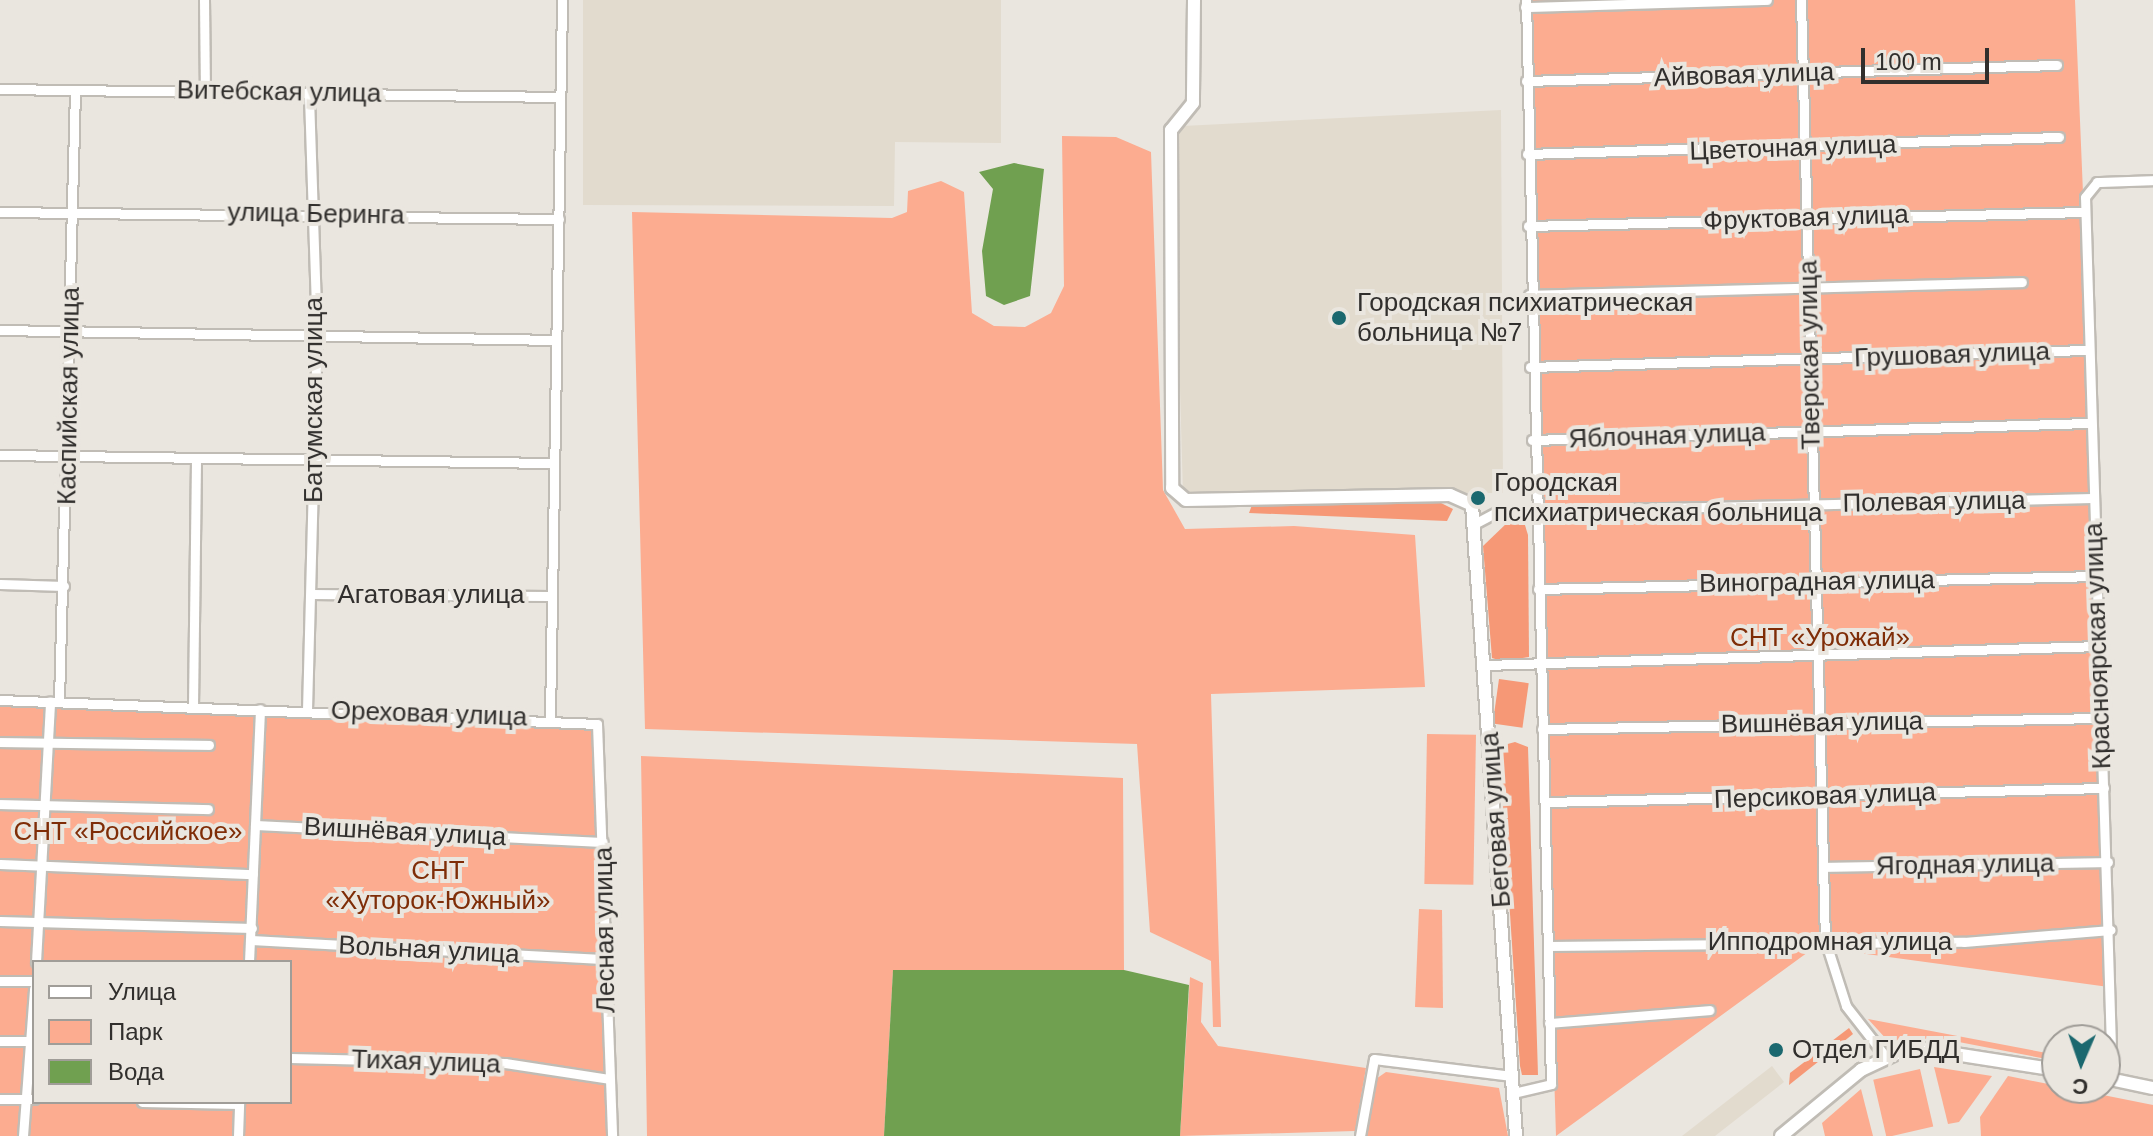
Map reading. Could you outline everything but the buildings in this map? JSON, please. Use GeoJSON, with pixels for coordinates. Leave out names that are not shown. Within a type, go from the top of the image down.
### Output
{"type":"FeatureCollection","features":[{"type":"Feature","properties":{"kind":"street"},"geometry":{"type":"LineString","coordinates":[[204,0],[205,90]]}},
{"type":"Feature","properties":{"kind":"street"},"geometry":{"type":"LineString","coordinates":[[550,718],[562,0]]}},
{"type":"Feature","properties":{"kind":"street","name":"Беговая улица"},"geometry":{"type":"LineString","coordinates":[[1194,0],[1193,103],[1171,134],[1176,497],[1450,495],[1472,505],[1476,523],[1516,1136]]}},
{"type":"Feature","properties":{"kind":"street"},"geometry":{"type":"LineString","coordinates":[[1513,1093],[1551,1084],[1547,802],[1530,367],[1526,4],[1767,0]]}},
{"type":"Feature","properties":{"kind":"street","name":"Тверская улица"},"geometry":{"type":"LineString","coordinates":[[1801,0],[1826,945],[1846,1006],[1885,1056]]}},
{"type":"Feature","properties":{"kind":"street","name":"Айвовая улица"},"geometry":{"type":"LineString","coordinates":[[1526,81],[2057,65]]}},
{"type":"Feature","properties":{"kind":"street","name":"Витебская улица"},"geometry":{"type":"LineString","coordinates":[[0,89],[309,91],[559,97]]}},
{"type":"Feature","properties":{"kind":"street","name":"Каспийская улица"},"geometry":{"type":"LineString","coordinates":[[36,960],[48,742],[55,701],[64,586],[75,90]]}},
{"type":"Feature","properties":{"kind":"street","name":"Батумская улица"},"geometry":{"type":"LineString","coordinates":[[307,710],[317,338],[310,213],[309,91]]}},
{"type":"Feature","properties":{"kind":"street","name":"Цветочная улица"},"geometry":{"type":"LineString","coordinates":[[1527,154],[1805,149],[2059,137]]}},
{"type":"Feature","properties":{"kind":"street"},"geometry":{"type":"LineString","coordinates":[[2085,212],[2097,182],[2153,180]]}},
{"type":"Feature","properties":{"kind":"street","name":"улица Беринга"},"geometry":{"type":"LineString","coordinates":[[0,212],[310,213],[559,219]]}},
{"type":"Feature","properties":{"kind":"street","name":"Фруктовая улица"},"geometry":{"type":"LineString","coordinates":[[1528,226],[2085,212]]}},
{"type":"Feature","properties":{"kind":"street","name":"Красноярская улица"},"geometry":{"type":"LineString","coordinates":[[2085,212],[2086,350],[2111,930],[2109,1024]]}},
{"type":"Feature","properties":{"kind":"street"},"geometry":{"type":"LineString","coordinates":[[1529,295],[2022,282]]}},
{"type":"Feature","properties":{"kind":"street"},"geometry":{"type":"LineString","coordinates":[[0,330],[556,340]]}},
{"type":"Feature","properties":{"kind":"street","name":"Грушовая улица"},"geometry":{"type":"LineString","coordinates":[[1530,367],[1810,361],[2086,350]]}},
{"type":"Feature","properties":{"kind":"street","name":"Яблочная улица"},"geometry":{"type":"LineString","coordinates":[[1532,440],[2089,423]]}},
{"type":"Feature","properties":{"kind":"street"},"geometry":{"type":"LineString","coordinates":[[0,455],[554,463]]}},
{"type":"Feature","properties":{"kind":"street"},"geometry":{"type":"LineString","coordinates":[[193,706],[196,458]]}},
{"type":"Feature","properties":{"kind":"street","name":"Полевая улица"},"geometry":{"type":"LineString","coordinates":[[1476,523],[1497,512],[2092,498]]}},
{"type":"Feature","properties":{"kind":"street","name":"Виноградная улица"},"geometry":{"type":"LineString","coordinates":[[1538,589],[2096,576]]}},
{"type":"Feature","properties":{"kind":"street"},"geometry":{"type":"LineString","coordinates":[[0,584],[64,586]]}},
{"type":"Feature","properties":{"kind":"street","name":"Агатовая улица"},"geometry":{"type":"LineString","coordinates":[[311,594],[550,596]]}},
{"type":"Feature","properties":{"kind":"street"},"geometry":{"type":"LineString","coordinates":[[1485,665],[1818,652],[2101,646]]}},
{"type":"Feature","properties":{"kind":"street","name":"Ореховая улица"},"geometry":{"type":"LineString","coordinates":[[0,700],[550,718],[597,724]]}},
{"type":"Feature","properties":{"kind":"street"},"geometry":{"type":"LineString","coordinates":[[249,960],[260,709]]}},
{"type":"Feature","properties":{"kind":"street","name":"Вишнёвая улица"},"geometry":{"type":"LineString","coordinates":[[1542,729],[2102,718]]}},
{"type":"Feature","properties":{"kind":"street","name":"Лесная улица"},"geometry":{"type":"LineString","coordinates":[[597,724],[612,1136]]}},
{"type":"Feature","properties":{"kind":"street"},"geometry":{"type":"LineString","coordinates":[[0,742],[209,745]]}},
{"type":"Feature","properties":{"kind":"street","name":"Персиковая улица"},"geometry":{"type":"LineString","coordinates":[[1547,802],[2104,788]]}},
{"type":"Feature","properties":{"kind":"street"},"geometry":{"type":"LineString","coordinates":[[0,804],[208,809]]}},
{"type":"Feature","properties":{"kind":"street","name":"Вишнёвая улица"},"geometry":{"type":"LineString","coordinates":[[255,825],[603,842]]}},
{"type":"Feature","properties":{"kind":"street","name":"Ягодная улица"},"geometry":{"type":"LineString","coordinates":[[1823,867],[2108,862]]}},
{"type":"Feature","properties":{"kind":"street"},"geometry":{"type":"LineString","coordinates":[[0,864],[253,874]]}},
{"type":"Feature","properties":{"kind":"street"},"geometry":{"type":"LineString","coordinates":[[0,921],[252,928]]}},
{"type":"Feature","properties":{"kind":"street","name":"Ипподромная улица"},"geometry":{"type":"LineString","coordinates":[[1548,946],[1964,942],[2111,930]]}},
{"type":"Feature","properties":{"kind":"street","name":"Вольная улица"},"geometry":{"type":"LineString","coordinates":[[251,940],[606,959]]}},
{"type":"Feature","properties":{"kind":"street"},"geometry":{"type":"LineString","coordinates":[[0,981],[32,981]]}},
{"type":"Feature","properties":{"kind":"street"},"geometry":{"type":"LineString","coordinates":[[1549,1023],[1709,1010]]}},
{"type":"Feature","properties":{"kind":"street"},"geometry":{"type":"LineString","coordinates":[[0,1041],[32,1041],[30,1099],[23,1136]]}},
{"type":"Feature","properties":{"kind":"street"},"geometry":{"type":"LineString","coordinates":[[1781,1136],[1885,1056],[1925,1047],[2041,1067]]}},
{"type":"Feature","properties":{"kind":"street","name":"Тихая улица"},"geometry":{"type":"LineString","coordinates":[[292,1058],[505,1063],[609,1079]]}},
{"type":"Feature","properties":{"kind":"street"},"geometry":{"type":"LineString","coordinates":[[1360,1136],[1374,1059],[1512,1076]]}},
{"type":"Feature","properties":{"kind":"street"},"geometry":{"type":"LineString","coordinates":[[2121,1082],[2153,1088]]}},
{"type":"Feature","properties":{"kind":"street"},"geometry":{"type":"LineString","coordinates":[[0,1099],[30,1099]]}},
{"type":"Feature","properties":{"kind":"street"},"geometry":{"type":"LineString","coordinates":[[238,1136],[239,1104]]}},
{"type":"Feature","properties":{"kind":"shaded area"},"geometry":{"type":"Polygon","coordinates":[[[583,0],[1001,0],[1001,143],[895,142],[894,206],[583,205],[583,0]]]}},
{"type":"Feature","properties":{"kind":"shaded area","name":"Городская психиатрическая больница №7"},"geometry":{"type":"Polygon","coordinates":[[[1501,110],[1503,493],[1183,494],[1173,139],[1183,126],[1501,110]]]}},
{"type":"Feature","properties":{"kind":"shaded area"},"geometry":{"type":"Polygon","coordinates":[[[1441,503],[1453,509],[1447,521],[1249,513],[1252,505],[1441,503]]]}},
{"type":"Feature","properties":{"kind":"shaded area"},"geometry":{"type":"Polygon","coordinates":[[[1509,521],[1524,522],[1528,535],[1529,657],[1502,661],[1492,658],[1483,546],[1509,521]]]}},
{"type":"Feature","properties":{"kind":"shaded area"},"geometry":{"type":"Polygon","coordinates":[[[1499,679],[1529,683],[1522,728],[1493,724],[1499,679]]]}},
{"type":"Feature","properties":{"kind":"shaded area"},"geometry":{"type":"Polygon","coordinates":[[[1515,742],[1528,747],[1538,1075],[1522,1075],[1520,1066],[1500,761],[1504,745],[1515,742]]]}},
{"type":"Feature","properties":{"kind":"shaded area"},"geometry":{"type":"Polygon","coordinates":[[[1849,1028],[1853,1034],[1789,1085],[1790,1073],[1849,1028]]]}},
{"type":"Feature","properties":{"kind":"shaded area"},"geometry":{"type":"Polygon","coordinates":[[[1772,1066],[1784,1082],[1715,1136],[1682,1136],[1772,1066]]]}},
{"type":"Feature","properties":{"kind":"green space","name":"СНТ «Урожай»"},"geometry":{"type":"Polygon","coordinates":[[[1521,0],[2075,0],[2116,988],[1815,947],[1556,1136],[1521,0]]]}},
{"type":"Feature","properties":{"kind":"green space"},"geometry":{"type":"Polygon","coordinates":[[[1062,136],[1116,137],[1151,152],[1163,490],[1185,529],[1294,526],[1415,535],[1425,687],[1211,694],[1221,1027],[1213,1027],[1211,961],[1150,932],[1137,744],[645,729],[632,212],[892,218],[907,212],[908,191],[941,181],[964,192],[972,313],[994,326],[1025,327],[1051,313],[1064,286],[1062,136]]]}},
{"type":"Feature","properties":{"kind":"green space","name":"СНТ «Хуторок-Южный»"},"geometry":{"type":"Polygon","coordinates":[[[0,700],[597,725],[619,1136],[0,1136],[0,700]]]}},
{"type":"Feature","properties":{"kind":"green space"},"geometry":{"type":"Polygon","coordinates":[[[1427,734],[1476,735],[1473,885],[1424,884],[1427,734]]]}},
{"type":"Feature","properties":{"kind":"green space"},"geometry":{"type":"Polygon","coordinates":[[[641,756],[1123,778],[1124,970],[893,970],[884,1136],[647,1136],[641,756]]]}},
{"type":"Feature","properties":{"kind":"green space"},"geometry":{"type":"Polygon","coordinates":[[[1419,909],[1442,910],[1443,1008],[1415,1007],[1419,909]]]}},
{"type":"Feature","properties":{"kind":"green space"},"geometry":{"type":"Polygon","coordinates":[[[1190,977],[1203,983],[1201,1022],[1218,1046],[1366,1068],[1355,1131],[1180,1136],[1190,977]]]}},
{"type":"Feature","properties":{"kind":"green space"},"geometry":{"type":"Polygon","coordinates":[[[1868,1019],[2041,1052],[2041,1058],[1938,1038],[1888,1041],[1868,1019]]]}},
{"type":"Feature","properties":{"kind":"green space"},"geometry":{"type":"Polygon","coordinates":[[[1934,1067],[1992,1076],[1959,1122],[1948,1124],[1934,1067]]]}},
{"type":"Feature","properties":{"kind":"green space"},"geometry":{"type":"Polygon","coordinates":[[[1920,1069],[1933,1126],[1886,1136],[1873,1080],[1920,1069]]]}},
{"type":"Feature","properties":{"kind":"green space"},"geometry":{"type":"Polygon","coordinates":[[[1386,1072],[1499,1088],[1508,1136],[1365,1136],[1373,1081],[1386,1072]]]}},
{"type":"Feature","properties":{"kind":"green space"},"geometry":{"type":"Polygon","coordinates":[[[2008,1076],[2041,1083],[2041,1104],[2121,1104],[2121,1099],[2153,1105],[2153,1136],[1981,1136],[1980,1117],[2008,1076]]]}},
{"type":"Feature","properties":{"kind":"green space"},"geometry":{"type":"Polygon","coordinates":[[[1861,1089],[1873,1136],[1825,1136],[1822,1123],[1861,1089]]]}},
{"type":"Feature","properties":{"kind":"water"},"geometry":{"type":"Polygon","coordinates":[[[1014,163],[1044,169],[1030,296],[1004,305],[986,296],[982,251],[993,189],[979,172],[1014,163]]]}},
{"type":"Feature","properties":{"kind":"water"},"geometry":{"type":"Polygon","coordinates":[[[893,970],[1124,970],[1189,985],[1180,1136],[884,1136],[893,970]]]}},
{"type":"Feature","properties":{"kind":"place","name":"Городская психиатрическая больница №7"},"geometry":{"type":"Point","coordinates":[1339,318]}},
{"type":"Feature","properties":{"kind":"place","name":"Городская психиатрическая больница"},"geometry":{"type":"Point","coordinates":[1478,498]}},
{"type":"Feature","properties":{"kind":"place","name":"Отдел ГИБДД"},"geometry":{"type":"Point","coordinates":[1776,1050]}},
{"type":"Feature","properties":{"kind":"park label","name":"СНТ «Российское»"},"geometry":{"type":"Point","coordinates":[128,832]}}]}
